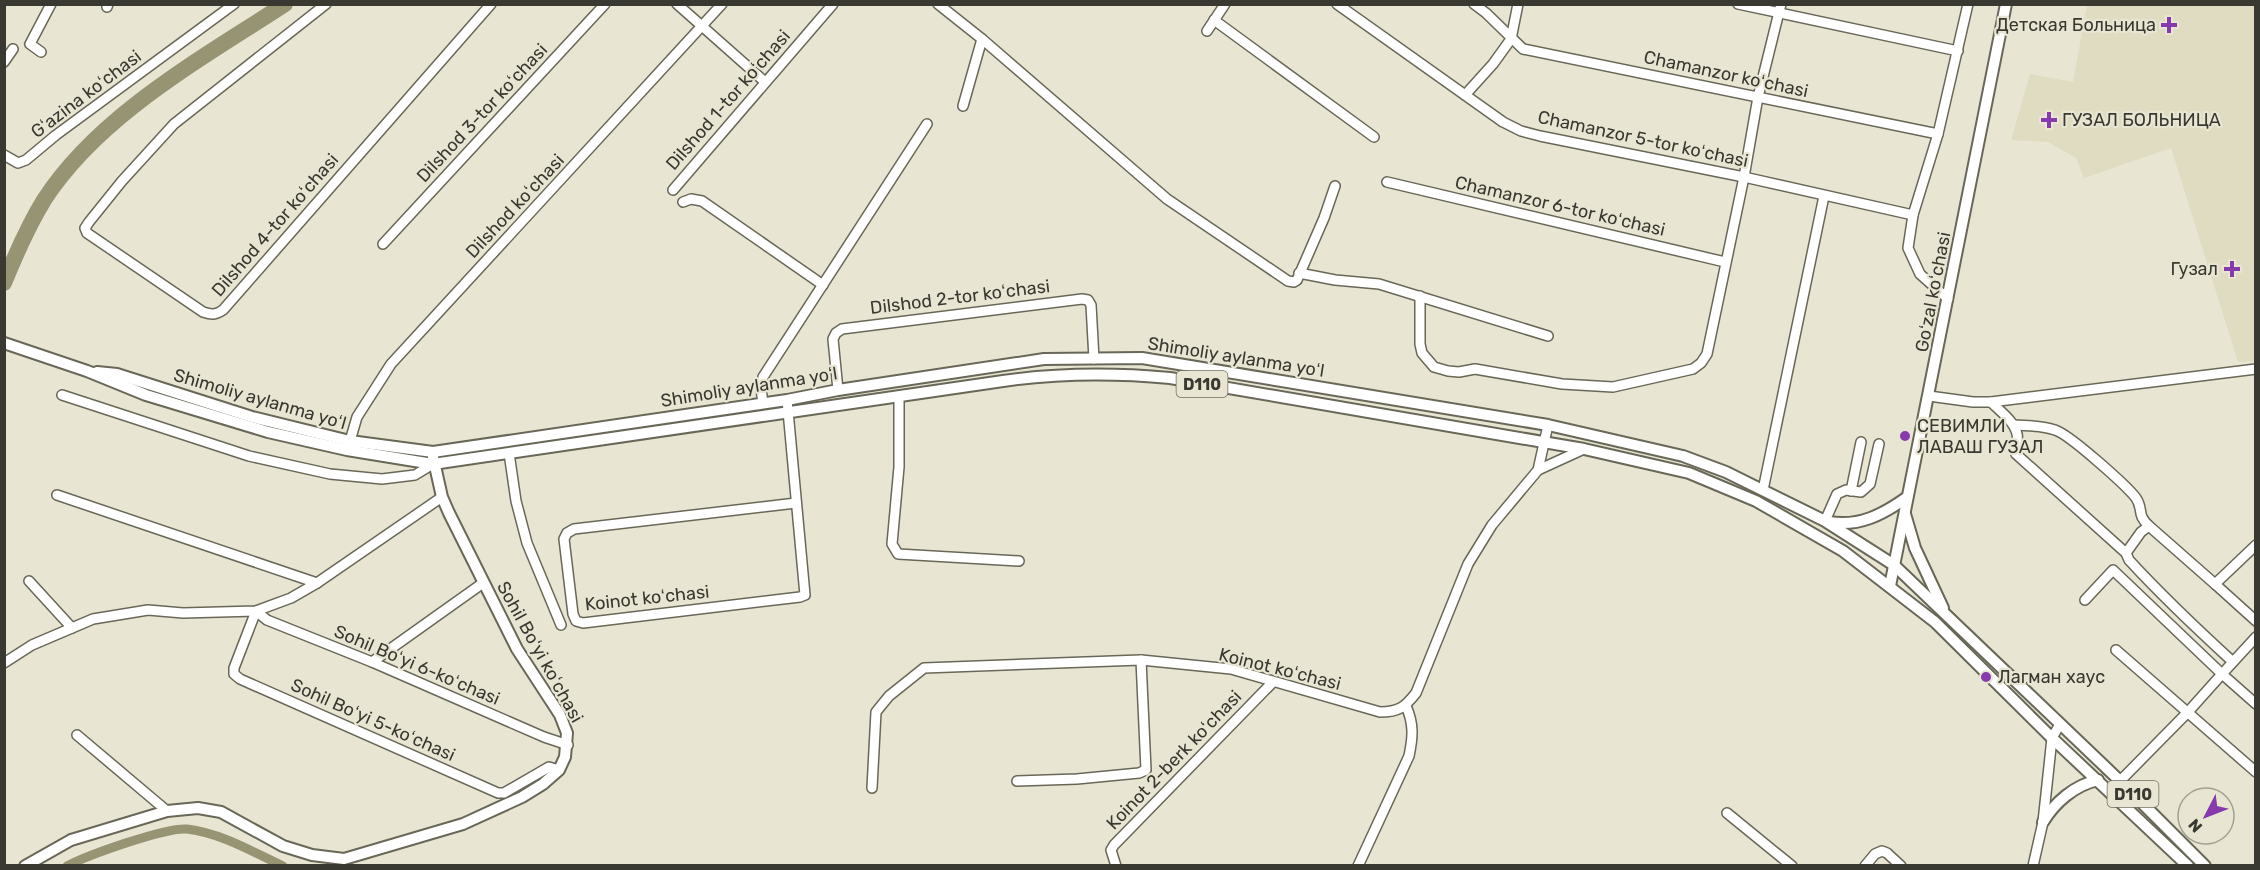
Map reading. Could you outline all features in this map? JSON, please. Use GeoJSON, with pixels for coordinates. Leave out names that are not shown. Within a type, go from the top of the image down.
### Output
{"type":"FeatureCollection","features":[{"type":"Feature","properties":{"kind":"main road","name":"Goʻzal koʻchasi"},"geometry":{"type":"LineString","coordinates":[[1890,586],[2006,4]]}},
{"type":"Feature","properties":{"kind":"main road","name":"Shimoliy aylanma yoʻl"},"geometry":{"type":"LineString","coordinates":[[4,343],[87,371],[146,395],[268,432],[347,450],[434,464],[1061,374],[1170,378],[1545,441],[1689,473],[1756,501],[1843,551],[1890,586],[1935,622],[2052,738],[2188,866]]}},
{"type":"Feature","properties":{"kind":"main road","name":"Shimoliy aylanma yoʻl"},"geometry":{"type":"LineString","coordinates":[[87,371],[117,374],[252,417],[350,441],[433,452],[787,400],[838,390],[1044,359],[1142,358],[1548,426],[1683,456],[1726,472],[1825,521],[1894,565],[2120,781],[2205,866]]}},
{"type":"Feature","properties":{"kind":"main road"},"geometry":{"type":"LineString","coordinates":[[1245,391],[1246,374]]}},
{"type":"Feature","properties":{"kind":"main road","name":"Sohil Boʻyi koʻchasi"},"geometry":{"type":"LineString","coordinates":[[433,452],[442,497],[483,583],[517,650],[560,715],[567,733],[568,745],[559,770]]}},
{"type":"Feature","properties":{"kind":"main road"},"geometry":{"type":"LineString","coordinates":[[1825,521],[1840,524],[1865,521],[1887,512],[1906,498]]}},
{"type":"Feature","properties":{"kind":"main road"},"geometry":{"type":"LineString","coordinates":[[1904,512],[1915,548],[1946,614]]}},
{"type":"Feature","properties":{"kind":"main road"},"geometry":{"type":"LineString","coordinates":[[25,866],[71,840],[167,811],[198,808],[221,812],[283,846],[312,855],[344,859],[464,824],[522,797],[543,784],[559,770]]}},
{"type":"Feature","properties":{"kind":"main road"},"geometry":{"type":"LineString","coordinates":[[2043,822],[2050,809],[2066,796],[2098,780]]}},
{"type":"Feature","properties":{"kind":"street"},"geometry":{"type":"LineString","coordinates":[[41,52],[30,44],[51,4]]}},
{"type":"Feature","properties":{"kind":"street","name":"Gʻazina koʻchasi"},"geometry":{"type":"LineString","coordinates":[[4,155],[18,163],[26,160],[56,135],[234,4]]}},
{"type":"Feature","properties":{"kind":"street","name":"Dilshod 4-tor koʻchasi"},"geometry":{"type":"LineString","coordinates":[[326,4],[174,124],[122,181],[85,228],[91,237],[203,312],[211,315],[222,310],[491,4]]}},
{"type":"Feature","properties":{"kind":"street","name":"Dilshod 3-tor koʻchasi"},"geometry":{"type":"LineString","coordinates":[[383,244],[605,4]]}},
{"type":"Feature","properties":{"kind":"street"},"geometry":{"type":"LineString","coordinates":[[676,4],[765,82]]}},
{"type":"Feature","properties":{"kind":"street","name":"Dilshod koʻchasi"},"geometry":{"type":"LineString","coordinates":[[350,441],[357,417],[391,364],[722,4]]}},
{"type":"Feature","properties":{"kind":"street","name":"Dilshod 1-tor koʻchasi"},"geometry":{"type":"LineString","coordinates":[[673,190],[833,4]]}},
{"type":"Feature","properties":{"kind":"street"},"geometry":{"type":"LineString","coordinates":[[938,4],[982,39],[1167,199],[1288,281],[1294,282],[1299,273],[1324,219],[1335,186]]}},
{"type":"Feature","properties":{"kind":"street"},"geometry":{"type":"LineString","coordinates":[[1207,31],[1225,4]]}},
{"type":"Feature","properties":{"kind":"street","name":"Chamanzor 5-tor koʻchasi"},"geometry":{"type":"LineString","coordinates":[[1337,4],[1503,122],[1521,131],[1913,215]]}},
{"type":"Feature","properties":{"kind":"street","name":"Chamanzor koʻchasi"},"geometry":{"type":"LineString","coordinates":[[1474,4],[1523,49],[1938,135]]}},
{"type":"Feature","properties":{"kind":"street"},"geometry":{"type":"LineString","coordinates":[[1465,95],[1493,64],[1511,39],[1518,4]]}},
{"type":"Feature","properties":{"kind":"street"},"geometry":{"type":"LineString","coordinates":[[1738,4],[1780,9],[1958,51]]}},
{"type":"Feature","properties":{"kind":"street"},"geometry":{"type":"LineString","coordinates":[[1948,299],[1920,274],[1908,248],[1913,215],[1938,135],[1968,4]]}},
{"type":"Feature","properties":{"kind":"street"},"geometry":{"type":"LineString","coordinates":[[1420,296],[1420,344],[1427,360],[1434,367],[1448,371],[1459,372],[1475,369],[1562,384],[1613,387],[1683,372],[1701,363],[1707,354],[1744,177],[1758,97],[1780,9]]}},
{"type":"Feature","properties":{"kind":"street"},"geometry":{"type":"LineString","coordinates":[[1214,20],[1374,137]]}},
{"type":"Feature","properties":{"kind":"street"},"geometry":{"type":"LineString","coordinates":[[963,106],[982,39]]}},
{"type":"Feature","properties":{"kind":"street"},"geometry":{"type":"LineString","coordinates":[[4,62],[13,49]]}},
{"type":"Feature","properties":{"kind":"street"},"geometry":{"type":"LineString","coordinates":[[763,403],[761,389],[763,377],[927,124]]}},
{"type":"Feature","properties":{"kind":"street","name":"Chamanzor 6-tor koʻchasi"},"geometry":{"type":"LineString","coordinates":[[1387,182],[1725,262]]}},
{"type":"Feature","properties":{"kind":"street"},"geometry":{"type":"LineString","coordinates":[[1763,490],[1824,196]]}},
{"type":"Feature","properties":{"kind":"street"},"geometry":{"type":"LineString","coordinates":[[683,202],[691,199],[702,201],[823,285]]}},
{"type":"Feature","properties":{"kind":"street"},"geometry":{"type":"LineString","coordinates":[[1299,273],[1335,280],[1379,284],[1548,336]]}},
{"type":"Feature","properties":{"kind":"street","name":"Dilshod 2-tor koʻchasi"},"geometry":{"type":"LineString","coordinates":[[838,390],[833,339],[842,329],[1018,306],[1088,300],[1091,305],[1094,359]]}},
{"type":"Feature","properties":{"kind":"street"},"geometry":{"type":"LineString","coordinates":[[1929,396],[1991,402],[2256,369]]}},
{"type":"Feature","properties":{"kind":"street"},"geometry":{"type":"LineString","coordinates":[[62,395],[249,456],[330,474],[382,479],[415,475],[434,464]]}},
{"type":"Feature","properties":{"kind":"street"},"geometry":{"type":"LineString","coordinates":[[899,397],[898,467],[892,544],[895,552],[1019,561]]}},
{"type":"Feature","properties":{"kind":"street","name":"Koinot koʻchasi"},"geometry":{"type":"LineString","coordinates":[[787,400],[805,595],[584,623],[576,621],[573,614],[564,539],[567,533],[574,529],[796,503]]}},
{"type":"Feature","properties":{"kind":"street"},"geometry":{"type":"LineString","coordinates":[[1991,402],[2014,425],[2018,439],[2016,454],[2127,556],[2163,597],[2233,662]]}},
{"type":"Feature","properties":{"kind":"street"},"geometry":{"type":"LineString","coordinates":[[2014,425],[2050,428],[2064,434],[2090,455],[2136,498],[2140,518],[2256,621]]}},
{"type":"Feature","properties":{"kind":"street"},"geometry":{"type":"LineString","coordinates":[[1538,471],[1548,426]]}},
{"type":"Feature","properties":{"kind":"street"},"geometry":{"type":"LineString","coordinates":[[1851,490],[1861,442]]}},
{"type":"Feature","properties":{"kind":"street"},"geometry":{"type":"LineString","coordinates":[[1825,521],[1837,494],[1846,490],[1861,492],[1870,484],[1879,444]]}},
{"type":"Feature","properties":{"kind":"street"},"geometry":{"type":"LineString","coordinates":[[1358,866],[1409,756],[1414,736],[1406,706],[1416,693],[1468,564],[1492,525],[1538,471],[1584,449]]}},
{"type":"Feature","properties":{"kind":"street"},"geometry":{"type":"LineString","coordinates":[[509,453],[516,501],[527,543],[561,625]]}},
{"type":"Feature","properties":{"kind":"street"},"geometry":{"type":"LineString","coordinates":[[57,495],[317,583]]}},
{"type":"Feature","properties":{"kind":"street"},"geometry":{"type":"LineString","coordinates":[[4,663],[32,645],[93,619],[148,610],[183,613],[256,611],[291,598],[317,583],[442,497]]}},
{"type":"Feature","properties":{"kind":"street"},"geometry":{"type":"LineString","coordinates":[[2085,600],[2127,556],[2141,532],[2149,526]]}},
{"type":"Feature","properties":{"kind":"street"},"geometry":{"type":"LineString","coordinates":[[2215,584],[2256,545]]}},
{"type":"Feature","properties":{"kind":"street"},"geometry":{"type":"LineString","coordinates":[[2114,570],[2256,704]]}},
{"type":"Feature","properties":{"kind":"street"},"geometry":{"type":"LineString","coordinates":[[29,581],[72,628]]}},
{"type":"Feature","properties":{"kind":"street"},"geometry":{"type":"LineString","coordinates":[[372,662],[483,583]]}},
{"type":"Feature","properties":{"kind":"street","name":"Sohil Boʻyi 6-koʻchasi"},"geometry":{"type":"LineString","coordinates":[[256,611],[267,620],[372,662],[544,737],[568,745]]}},
{"type":"Feature","properties":{"kind":"street","name":"Sohil Boʻyi 5-koʻchasi"},"geometry":{"type":"LineString","coordinates":[[256,611],[234,668],[234,674],[240,679],[498,793],[506,792],[549,767],[559,770]]}},
{"type":"Feature","properties":{"kind":"street"},"geometry":{"type":"LineString","coordinates":[[2120,781],[2188,712],[2256,637]]}},
{"type":"Feature","properties":{"kind":"street"},"geometry":{"type":"LineString","coordinates":[[2116,650],[2256,771]]}},
{"type":"Feature","properties":{"kind":"street"},"geometry":{"type":"LineString","coordinates":[[1017,781],[1077,779],[1146,770],[1141,660]]}},
{"type":"Feature","properties":{"kind":"street","name":"Koinot koʻchasi"},"geometry":{"type":"LineString","coordinates":[[872,788],[876,712],[889,696],[924,668],[1141,660],[1231,669],[1272,683],[1380,712],[1395,712],[1406,706]]}},
{"type":"Feature","properties":{"kind":"street","name":"Koinot 2-berk koʻchasi"},"geometry":{"type":"LineString","coordinates":[[1116,866],[1111,850],[1114,845],[1272,683]]}},
{"type":"Feature","properties":{"kind":"street"},"geometry":{"type":"LineString","coordinates":[[2033,866],[2043,822],[2052,738],[2060,724]]}},
{"type":"Feature","properties":{"kind":"street"},"geometry":{"type":"LineString","coordinates":[[77,735],[167,811]]}},
{"type":"Feature","properties":{"kind":"street"},"geometry":{"type":"LineString","coordinates":[[1727,813],[1792,866]]}},
{"type":"Feature","properties":{"kind":"street"},"geometry":{"type":"LineString","coordinates":[[1865,866],[1875,854],[1882,851],[1901,866]]}},
{"type":"Feature","properties":{"kind":"shaded area","name":"Гузал"},"geometry":{"type":"Polygon","coordinates":[[[2087,5],[2255,5],[2255,361],[2238,362],[2171,148],[2084,178],[2076,158],[2048,142],[2011,140],[2030,74],[2073,82],[2087,5]]]}},
{"type":"Feature","properties":{"kind":"waterway"},"geometry":{"type":"LineString","coordinates":[[4,283],[22,241],[44,200],[67,169],[93,141],[122,115],[186,68],[285,4]]}},
{"type":"Feature","properties":{"kind":"waterway"},"geometry":{"type":"LineString","coordinates":[[67,866],[145,837],[187,829],[212,834],[283,866]]}},
{"type":"Feature","properties":{"kind":"place","name":"Детская Больница"},"geometry":{"type":"Point","coordinates":[2169,25]}},
{"type":"Feature","properties":{"kind":"place","name":"ГУЗАЛ БОЛЬНИЦА"},"geometry":{"type":"Point","coordinates":[2049,120]}},
{"type":"Feature","properties":{"kind":"place","name":"Гузал"},"geometry":{"type":"Point","coordinates":[2232,269]}},
{"type":"Feature","properties":{"kind":"place","name":"СЕВИМЛИ ЛАВАШ ГУЗАЛ"},"geometry":{"type":"Point","coordinates":[1905,436]}},
{"type":"Feature","properties":{"kind":"place","name":"Лагман хаус"},"geometry":{"type":"Point","coordinates":[1986,677]}}]}
